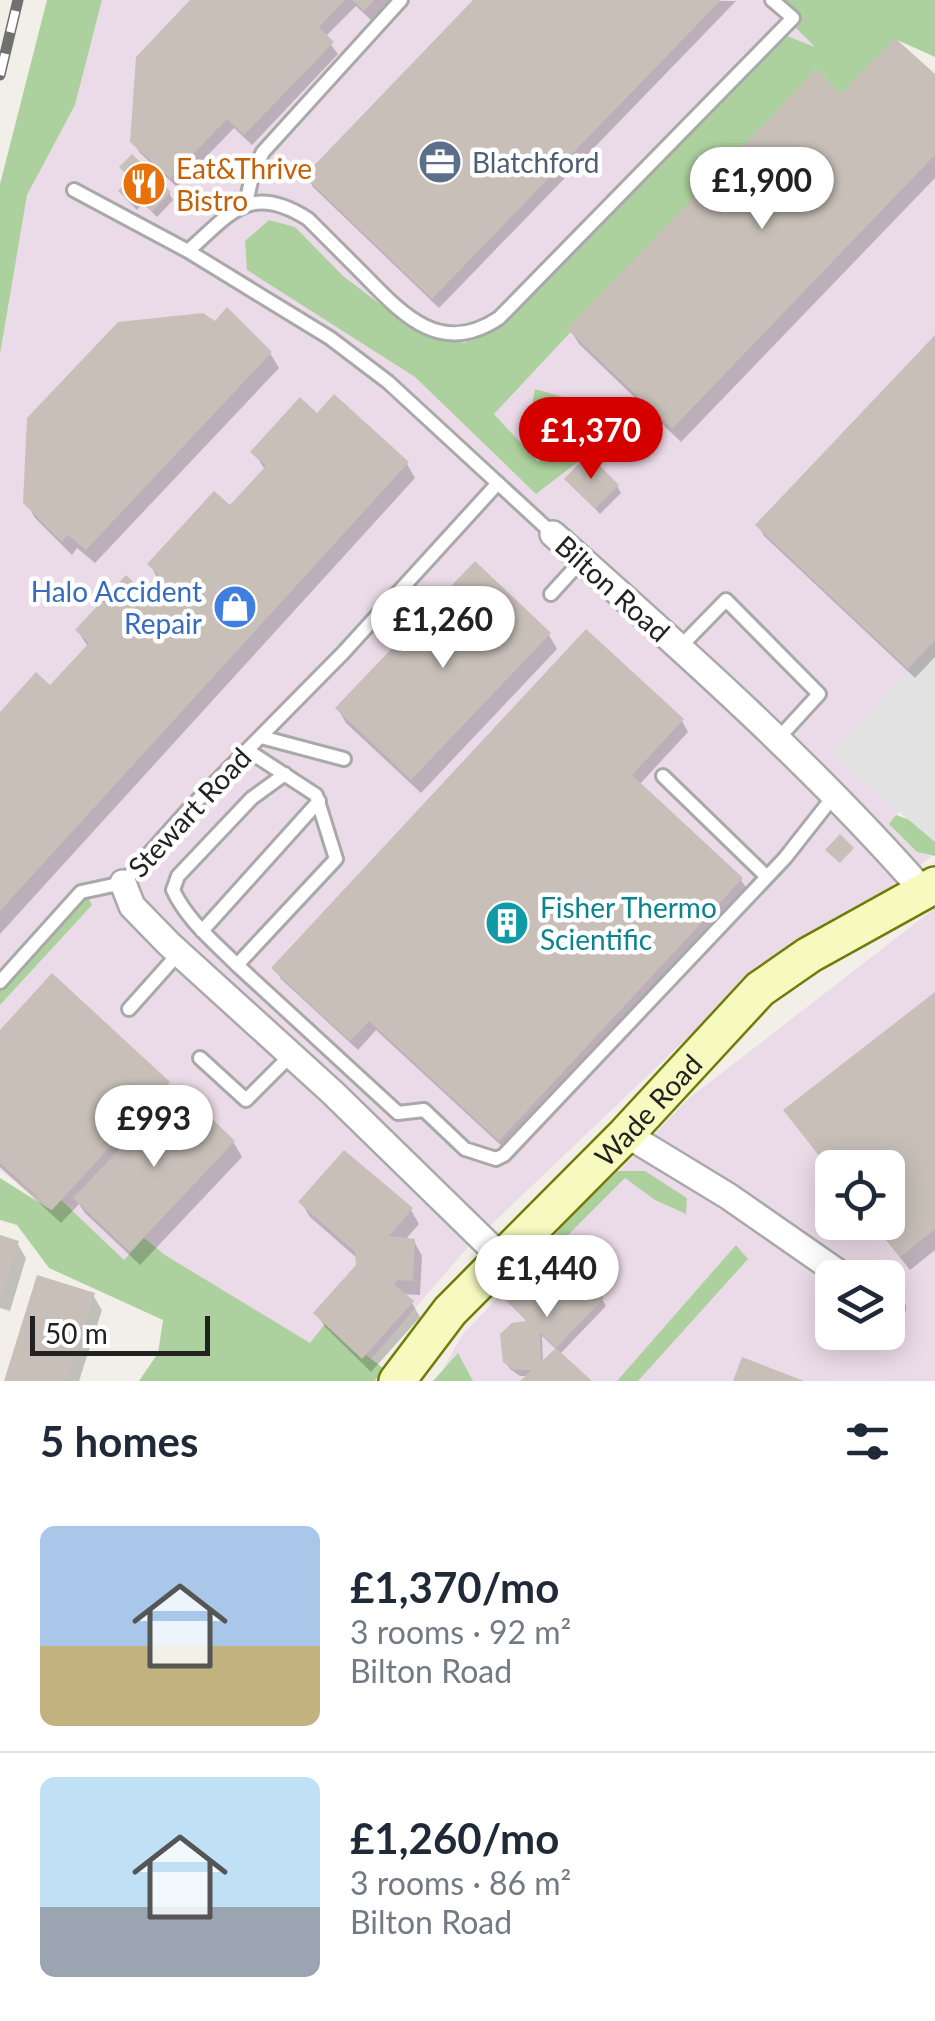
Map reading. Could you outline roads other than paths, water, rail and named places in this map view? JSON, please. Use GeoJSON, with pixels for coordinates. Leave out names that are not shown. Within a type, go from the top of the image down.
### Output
{"type":"FeatureCollection","features":[{"type":"Feature","properties":{"kind":"street","name":"Bilton Road"},"geometry":{"type":"LineString","coordinates":[[554,534],[929,888]]}},
{"type":"Feature","properties":{"kind":"street","name":"Stewart Road"},"geometry":{"type":"LineString","coordinates":[[123,883],[132,906],[179,953],[449,1202],[502,1257]]}},
{"type":"Feature","properties":{"kind":"street","name":"Wade Road"},"geometry":{"type":"LineString","coordinates":[[397,1381],[450,1311],[626,1134],[760,988],[840,937],[929,888]]}},
{"type":"Feature","properties":{"kind":"street"},"geometry":{"type":"LineString","coordinates":[[626,1134],[728,1196],[820,1260]]}},
{"type":"Feature","properties":{"kind":"lane"},"geometry":{"type":"LineString","coordinates":[[188,251],[246,203],[253,172],[263,152],[401,0]]}},
{"type":"Feature","properties":{"kind":"lane"},"geometry":{"type":"LineString","coordinates":[[246,203],[290,208],[308,219],[404,316],[435,331],[462,334],[482,329],[512,304],[793,18],[772,0]]}},
{"type":"Feature","properties":{"kind":"lane","name":"Bilton Road"},"geometry":{"type":"LineString","coordinates":[[74,190],[188,251],[330,338],[388,382],[554,534]]}},
{"type":"Feature","properties":{"kind":"lane","name":"Stewart Road"},"geometry":{"type":"LineString","coordinates":[[123,883],[343,653],[498,482]]}},
{"type":"Feature","properties":{"kind":"lane"},"geometry":{"type":"LineString","coordinates":[[551,594],[582,560]]}},
{"type":"Feature","properties":{"kind":"lane"},"geometry":{"type":"LineString","coordinates":[[679,648],[726,600],[819,694],[776,741]]}},
{"type":"Feature","properties":{"kind":"lane"},"geometry":{"type":"LineString","coordinates":[[260,737],[344,759]]}},
{"type":"Feature","properties":{"kind":"lane"},"geometry":{"type":"LineString","coordinates":[[238,965],[332,867],[335,853],[319,801],[310,790],[247,750]]}},
{"type":"Feature","properties":{"kind":"lane"},"geometry":{"type":"LineString","coordinates":[[285,774],[252,798],[178,876],[174,890],[179,903],[238,965],[398,1113],[424,1110],[465,1149],[496,1159],[767,877],[833,798]]}},
{"type":"Feature","properties":{"kind":"lane"},"geometry":{"type":"LineString","coordinates":[[664,776],[767,877]]}},
{"type":"Feature","properties":{"kind":"lane"},"geometry":{"type":"LineString","coordinates":[[202,930],[319,801]]}},
{"type":"Feature","properties":{"kind":"lane"},"geometry":{"type":"LineString","coordinates":[[0,982],[81,892],[123,883]]}},
{"type":"Feature","properties":{"kind":"lane"},"geometry":{"type":"LineString","coordinates":[[129,1009],[179,953]]}},
{"type":"Feature","properties":{"kind":"lane"},"geometry":{"type":"LineString","coordinates":[[200,1058],[246,1100],[291,1054]]}},
{"type":"Feature","properties":{"kind":"railway"},"geometry":{"type":"LineString","coordinates":[[0,75],[18,0]]}},
{"type":"Feature","properties":{"kind":"place","name":"Blatchford"},"geometry":{"type":"Point","coordinates":[440,162]}},
{"type":"Feature","properties":{"kind":"place","name":"Eat&Thrive Bistro"},"geometry":{"type":"Point","coordinates":[144,184]}},
{"type":"Feature","properties":{"kind":"place","name":"Halo Accident Repair"},"geometry":{"type":"Point","coordinates":[235,607]}},
{"type":"Feature","properties":{"kind":"place","name":"Fisher Thermo Scientific"},"geometry":{"type":"Point","coordinates":[507,923]}}]}
